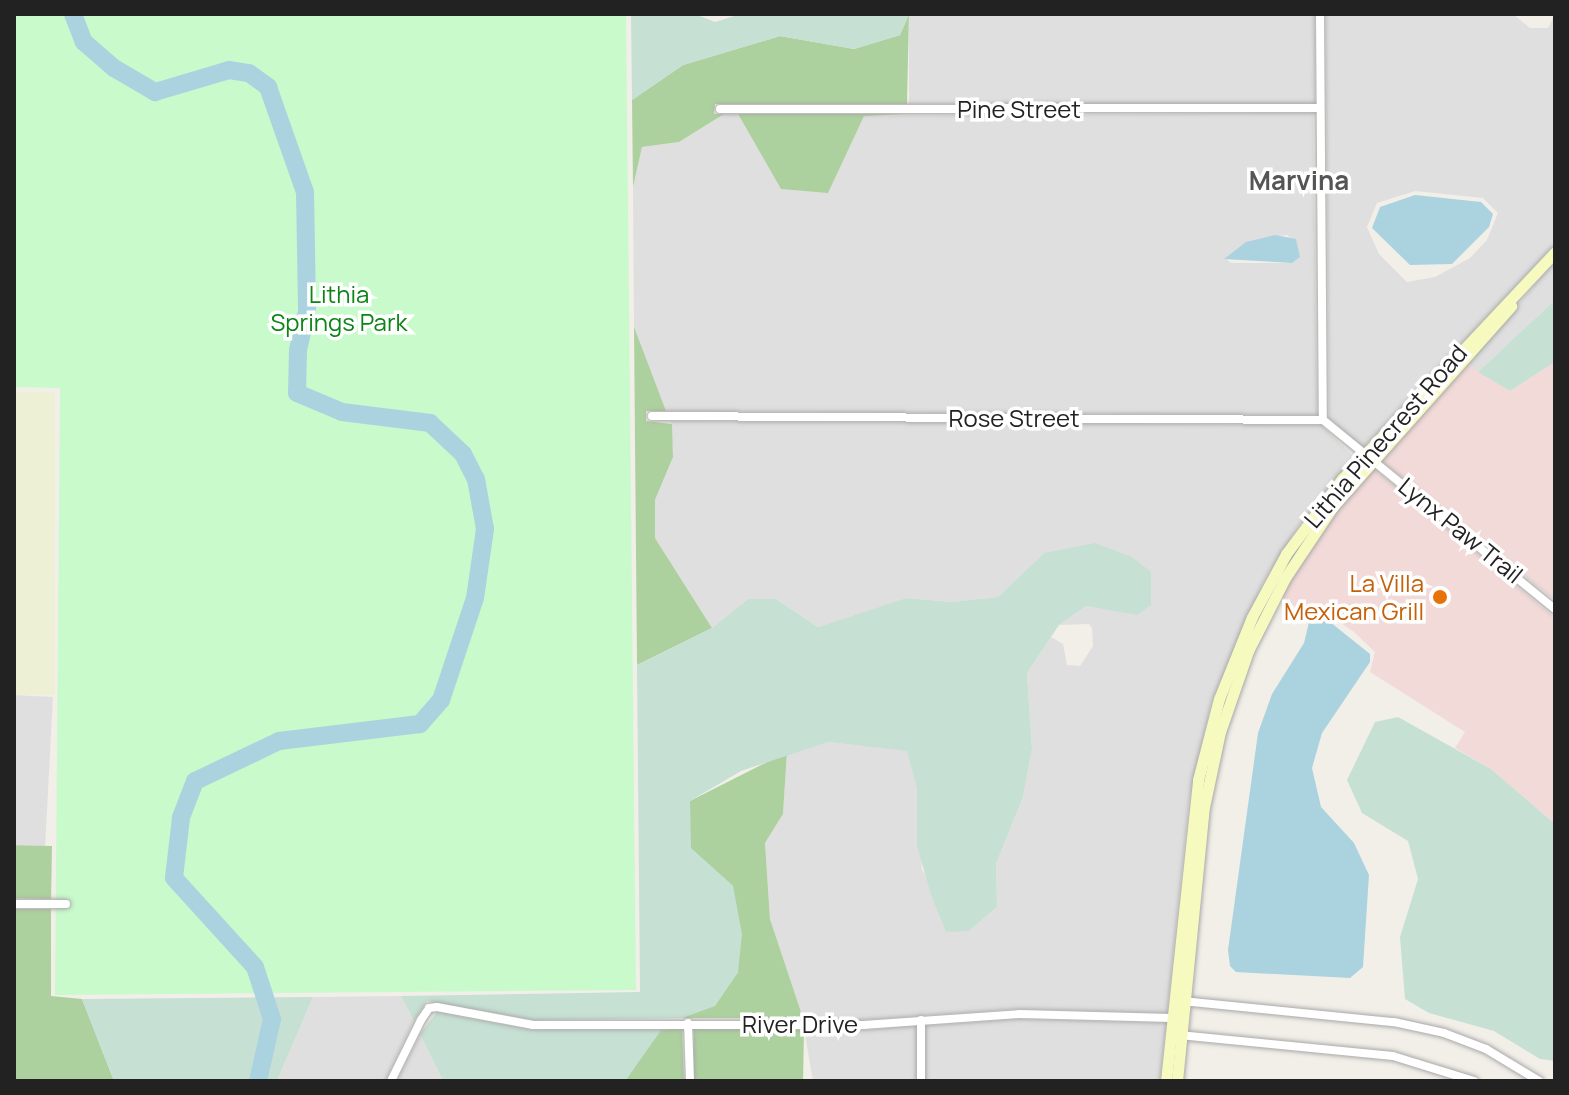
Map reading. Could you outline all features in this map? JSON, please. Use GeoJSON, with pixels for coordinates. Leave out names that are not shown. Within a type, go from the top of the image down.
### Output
{"type":"FeatureCollection","features":[{"type":"Feature","properties":{"kind":"main road","name":"Lithia Pinecrest Road"},"geometry":{"type":"LineString","coordinates":[[1177,1081],[1176,1034],[1194,799],[1217,704],[1268,585],[1304,528],[1555,252]]}},
{"type":"Feature","properties":{"kind":"main road","name":"Lithia Pinecrest Road"},"geometry":{"type":"LineString","coordinates":[[1166,1081],[1176,1034],[1172,1018],[1179,1001]]}},
{"type":"Feature","properties":{"kind":"street"},"geometry":{"type":"LineString","coordinates":[[1320,14],[1323,420],[1367,458]]}},
{"type":"Feature","properties":{"kind":"street","name":"Pine Street"},"geometry":{"type":"LineString","coordinates":[[720,109],[1319,108]]}},
{"type":"Feature","properties":{"kind":"street","name":"Rose Street"},"geometry":{"type":"LineString","coordinates":[[652,416],[1323,420]]}},
{"type":"Feature","properties":{"kind":"street","name":"Lynx Paw Trail"},"geometry":{"type":"LineString","coordinates":[[1367,458],[1555,609]]}},
{"type":"Feature","properties":{"kind":"street"},"geometry":{"type":"LineString","coordinates":[[14,904],[66,904]]}},
{"type":"Feature","properties":{"kind":"street"},"geometry":{"type":"LineString","coordinates":[[1179,1001],[1394,1022],[1444,1033],[1486,1049],[1539,1081]]}},
{"type":"Feature","properties":{"kind":"street","name":"River Drive"},"geometry":{"type":"LineString","coordinates":[[391,1081],[429,1008],[533,1025],[863,1025],[1019,1014],[1172,1018]]}},
{"type":"Feature","properties":{"kind":"street"},"geometry":{"type":"LineString","coordinates":[[921,1020],[921,1081]]}},
{"type":"Feature","properties":{"kind":"street"},"geometry":{"type":"LineString","coordinates":[[688,1023],[690,1081]]}},
{"type":"Feature","properties":{"kind":"street"},"geometry":{"type":"LineString","coordinates":[[1176,1034],[1393,1056],[1474,1081]]}},
{"type":"Feature","properties":{"kind":"shaded area"},"geometry":{"type":"Polygon","coordinates":[[[909,14],[1315,14],[1315,104],[909,104],[909,14]]]}},
{"type":"Feature","properties":{"kind":"shaded area"},"geometry":{"type":"Polygon","coordinates":[[[1326,14],[1513,14],[1530,28],[1548,28],[1555,14],[1555,244],[1362,449],[1329,418],[1326,14]],[[1415,191],[1377,203],[1367,227],[1379,254],[1407,282],[1435,277],[1470,258],[1487,240],[1498,213],[1483,198],[1415,191]]]}},
{"type":"Feature","properties":{"kind":"shaded area"},"geometry":{"type":"Polygon","coordinates":[[[1313,113],[1317,415],[666,411],[653,385],[634,327],[633,187],[642,147],[679,142],[724,114],[738,114],[781,188],[864,116],[1313,113]],[[1288,235],[1262,238],[1225,258],[1231,263],[1292,263],[1299,257],[1288,235]]]}},
{"type":"Feature","properties":{"kind":"shaded area"},"geometry":{"type":"Polygon","coordinates":[[[1555,260],[1555,300],[1478,372],[1468,365],[1555,260]]]}},
{"type":"Feature","properties":{"kind":"shaded area"},"geometry":{"type":"Polygon","coordinates":[[[1555,362],[1555,600],[1380,460],[1468,365],[1510,391],[1555,362]]]}},
{"type":"Feature","properties":{"kind":"shaded area"},"geometry":{"type":"Polygon","coordinates":[[[671,421],[1321,425],[1354,457],[1299,525],[1263,583],[1211,703],[1189,799],[1167,1013],[1019,1009],[863,1020],[803,1018],[770,919],[765,843],[783,814],[787,752],[828,742],[907,750],[917,789],[922,870],[969,931],[997,907],[996,864],[1023,797],[1032,749],[1027,673],[1051,637],[1063,644],[1067,665],[1080,666],[1093,646],[1092,628],[1089,624],[1059,625],[1086,606],[1138,614],[1044,553],[998,597],[952,602],[906,598],[818,627],[776,599],[748,599],[712,628],[655,538],[655,500],[673,457],[671,421]]]}},
{"type":"Feature","properties":{"kind":"shaded area"},"geometry":{"type":"Polygon","coordinates":[[[1373,468],[1555,618],[1555,824],[1491,769],[1455,748],[1465,732],[1370,672],[1375,652],[1354,632],[1322,610],[1306,616],[1282,596],[1322,531],[1373,468]]]}},
{"type":"Feature","properties":{"kind":"shaded area"},"geometry":{"type":"Polygon","coordinates":[[[14,695],[53,697],[45,852],[14,850],[14,695]]]}},
{"type":"Feature","properties":{"kind":"shaded area"},"geometry":{"type":"Polygon","coordinates":[[[401,996],[414,1021],[385,1081],[277,1081],[313,997],[401,996]]]}},
{"type":"Feature","properties":{"kind":"shaded area"},"geometry":{"type":"Polygon","coordinates":[[[1019,1019],[1166,1023],[1160,1081],[813,1081],[804,1029],[864,1030],[1019,1019]]]}},
{"type":"Feature","properties":{"kind":"shaded area"},"geometry":{"type":"Polygon","coordinates":[[[420,1034],[443,1081],[397,1081],[420,1034]]]}},
{"type":"Feature","properties":{"kind":"green space","name":"Lithia Springs Park"},"geometry":{"type":"Polygon","coordinates":[[[14,14],[626,14],[636,990],[55,995],[60,388],[14,387],[14,14]]]}},
{"type":"Feature","properties":{"kind":"green space"},"geometry":{"type":"Polygon","coordinates":[[[631,14],[695,14],[715,22],[741,14],[909,14],[900,35],[854,49],[780,36],[683,65],[632,100],[631,14]]]}},
{"type":"Feature","properties":{"kind":"green space"},"geometry":{"type":"Polygon","coordinates":[[[909,14],[907,104],[715,104],[714,114],[724,114],[679,142],[642,147],[633,187],[632,100],[683,65],[780,36],[854,49],[900,35],[909,14]]]}},
{"type":"Feature","properties":{"kind":"green space"},"geometry":{"type":"Polygon","coordinates":[[[738,114],[906,114],[864,116],[828,193],[781,189],[738,114]]]}},
{"type":"Feature","properties":{"kind":"green space"},"geometry":{"type":"Polygon","coordinates":[[[1555,300],[1555,362],[1510,391],[1478,372],[1555,300]]]}},
{"type":"Feature","properties":{"kind":"green space"},"geometry":{"type":"Polygon","coordinates":[[[634,327],[666,411],[646,411],[646,421],[672,424],[673,457],[655,500],[655,538],[712,628],[637,665],[634,327]]]}},
{"type":"Feature","properties":{"kind":"green space"},"geometry":{"type":"Polygon","coordinates":[[[14,392],[55,392],[55,695],[14,695],[14,392]]]}},
{"type":"Feature","properties":{"kind":"green space"},"geometry":{"type":"Polygon","coordinates":[[[1095,543],[1132,557],[1151,572],[1151,605],[1137,615],[1086,606],[1059,625],[1027,673],[1032,749],[1023,797],[996,864],[997,907],[969,931],[946,932],[932,898],[917,846],[917,789],[907,751],[828,742],[741,771],[690,801],[691,848],[733,886],[742,934],[738,972],[715,1006],[682,1018],[534,1020],[427,1001],[414,1021],[401,996],[640,992],[637,665],[712,628],[748,599],[776,599],[818,627],[906,598],[952,602],[998,597],[1044,553],[1095,543]]]}},
{"type":"Feature","properties":{"kind":"green space"},"geometry":{"type":"Polygon","coordinates":[[[1398,717],[1491,769],[1555,824],[1555,1061],[1540,1059],[1494,1031],[1429,1013],[1405,999],[1400,937],[1418,879],[1408,841],[1362,813],[1347,780],[1375,722],[1398,717]]]}},
{"type":"Feature","properties":{"kind":"green space"},"geometry":{"type":"Polygon","coordinates":[[[787,752],[783,814],[765,843],[770,919],[803,1018],[682,1018],[715,1005],[738,972],[733,886],[690,848],[690,801],[787,752]]]}},
{"type":"Feature","properties":{"kind":"green space"},"geometry":{"type":"Polygon","coordinates":[[[14,845],[52,846],[51,899],[14,898],[14,845]]]}},
{"type":"Feature","properties":{"kind":"green space"},"geometry":{"type":"Polygon","coordinates":[[[14,909],[51,909],[51,996],[82,999],[114,1081],[14,1081],[14,909]]]}},
{"type":"Feature","properties":{"kind":"green space"},"geometry":{"type":"Polygon","coordinates":[[[313,997],[277,1081],[114,1081],[82,999],[313,997]]]}},
{"type":"Feature","properties":{"kind":"green space"},"geometry":{"type":"Polygon","coordinates":[[[437,1012],[532,1030],[662,1029],[625,1081],[443,1081],[420,1034],[437,1012]]]}},
{"type":"Feature","properties":{"kind":"green space"},"geometry":{"type":"Polygon","coordinates":[[[682,1028],[684,1081],[625,1081],[660,1030],[682,1028]]]}},
{"type":"Feature","properties":{"kind":"green space"},"geometry":{"type":"Polygon","coordinates":[[[694,1028],[804,1030],[803,1081],[693,1081],[694,1028]]]}},
{"type":"Feature","properties":{"kind":"water"},"geometry":{"type":"Polygon","coordinates":[[[1415,195],[1481,202],[1493,214],[1489,227],[1452,264],[1410,265],[1372,228],[1380,207],[1415,195]]]}},
{"type":"Feature","properties":{"kind":"water"},"geometry":{"type":"Polygon","coordinates":[[[1275,235],[1296,239],[1300,257],[1292,263],[1224,259],[1246,242],[1275,235]]]}},
{"type":"Feature","properties":{"kind":"water"},"geometry":{"type":"Polygon","coordinates":[[[1320,614],[1370,654],[1370,662],[1322,733],[1312,768],[1321,807],[1354,843],[1369,875],[1363,967],[1350,978],[1236,972],[1230,966],[1228,950],[1258,733],[1272,694],[1304,643],[1310,618],[1320,614]]]}},
{"type":"Feature","properties":{"kind":"waterway"},"geometry":{"type":"LineString","coordinates":[[73,14],[84,42],[114,68],[155,92],[229,70],[249,73],[268,87],[305,192],[307,311],[298,350],[297,393],[342,412],[430,423],[463,454],[476,479],[485,529],[475,598],[441,700],[420,724],[279,741],[195,781],[181,818],[174,878],[255,967],[272,1019],[258,1081]]}},
{"type":"Feature","properties":{"kind":"place","name":"La Villa Mexican Grill"},"geometry":{"type":"Point","coordinates":[1440,597]}},
{"type":"Feature","properties":{"kind":"district","name":"Marvina"},"geometry":{"type":"Point","coordinates":[1299,181]}}]}
